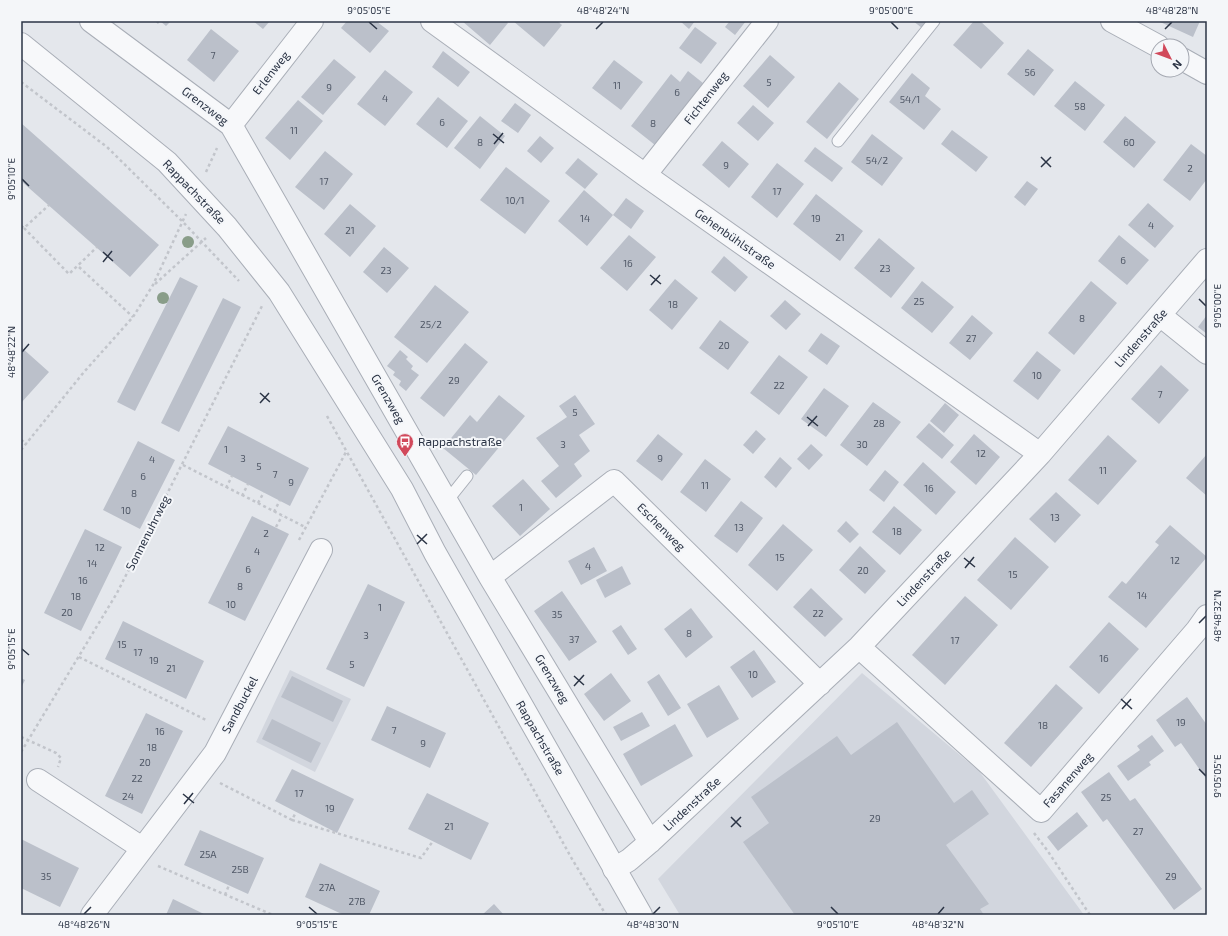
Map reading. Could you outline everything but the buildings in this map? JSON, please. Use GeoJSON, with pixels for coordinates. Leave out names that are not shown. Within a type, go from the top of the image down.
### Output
{"type":"FeatureCollection","features":[{"type":"Feature","properties":{"kind":"street","name":"Grenzweg"},"geometry":{"type":"LineString","coordinates":[[91,21],[231,125],[490,577],[650,842]]}},
{"type":"Feature","properties":{"kind":"street","name":"Erlenweg"},"geometry":{"type":"LineString","coordinates":[[231,125],[312,21]]}},
{"type":"Feature","properties":{"kind":"street","name":"Gehenbühlstraße"},"geometry":{"type":"LineString","coordinates":[[432,21],[645,175],[1040,454]]}},
{"type":"Feature","properties":{"kind":"street","name":"Fichtenweg"},"geometry":{"type":"LineString","coordinates":[[645,175],[767,21]]}},
{"type":"Feature","properties":{"kind":"street"},"geometry":{"type":"LineString","coordinates":[[1112,21],[1150,42]]}},
{"type":"Feature","properties":{"kind":"street","name":"Rappachstraße"},"geometry":{"type":"LineString","coordinates":[[21,44],[167,162],[227,226],[279,292],[391,470],[435,553],[614,868],[634,913]]}},
{"type":"Feature","properties":{"kind":"street"},"geometry":{"type":"LineString","coordinates":[[1190,63],[1207,73]]}},
{"type":"Feature","properties":{"kind":"street","name":"Lindenstraße"},"geometry":{"type":"LineString","coordinates":[[614,868],[629,860],[650,842],[859,647],[1040,454],[1161,316],[1207,260]]}},
{"type":"Feature","properties":{"kind":"street"},"geometry":{"type":"LineString","coordinates":[[1161,316],[1207,353]]}},
{"type":"Feature","properties":{"kind":"street","name":"Eschenweg"},"geometry":{"type":"LineString","coordinates":[[490,577],[614,481],[820,684]]}},
{"type":"Feature","properties":{"kind":"street","name":"Sandbuckel"},"geometry":{"type":"LineString","coordinates":[[92,915],[215,753],[321,550]]}},
{"type":"Feature","properties":{"kind":"street","name":"Fasanenweg"},"geometry":{"type":"LineString","coordinates":[[859,647],[1041,811],[1197,630],[1207,616]]}},
{"type":"Feature","properties":{"kind":"street"},"geometry":{"type":"LineString","coordinates":[[38,780],[139,852]]}},
{"type":"Feature","properties":{"kind":"lane"},"geometry":{"type":"LineString","coordinates":[[838,140],[934,21]]}},
{"type":"Feature","properties":{"kind":"lane"},"geometry":{"type":"LineString","coordinates":[[447,501],[467,476]]}},
{"type":"Feature","properties":{"kind":"path"},"geometry":{"type":"LineString","coordinates":[[21,82],[107,147],[182,221],[241,284]]}},
{"type":"Feature","properties":{"kind":"path"},"geometry":{"type":"LineString","coordinates":[[21,450],[84,372],[133,317],[153,285],[182,221],[197,194],[215,150],[231,125]]}},
{"type":"Feature","properties":{"kind":"path"},"geometry":{"type":"LineString","coordinates":[[49,205],[22,227],[69,274],[97,247]]}},
{"type":"Feature","properties":{"kind":"path"},"geometry":{"type":"LineString","coordinates":[[153,285],[201,241],[227,226]]}},
{"type":"Feature","properties":{"kind":"path"},"geometry":{"type":"LineString","coordinates":[[78,266],[133,317]]}},
{"type":"Feature","properties":{"kind":"path"},"geometry":{"type":"LineString","coordinates":[[257,300],[268,311]]}},
{"type":"Feature","properties":{"kind":"path","name":"Sonnenuhrweg"},"geometry":{"type":"LineString","coordinates":[[21,752],[118,593],[262,306]]}},
{"type":"Feature","properties":{"kind":"path"},"geometry":{"type":"LineString","coordinates":[[324,409],[346,452],[564,845],[606,915]]}},
{"type":"Feature","properties":{"kind":"path"},"geometry":{"type":"LineString","coordinates":[[21,440],[27,444]]}},
{"type":"Feature","properties":{"kind":"path"},"geometry":{"type":"LineString","coordinates":[[303,531],[346,452]]}},
{"type":"Feature","properties":{"kind":"path"},"geometry":{"type":"LineString","coordinates":[[183,465],[305,528]]}},
{"type":"Feature","properties":{"kind":"path"},"geometry":{"type":"LineString","coordinates":[[226,488],[232,476]]}},
{"type":"Feature","properties":{"kind":"path"},"geometry":{"type":"LineString","coordinates":[[242,496],[248,484]]}},
{"type":"Feature","properties":{"kind":"path"},"geometry":{"type":"LineString","coordinates":[[258,503],[264,492]]}},
{"type":"Feature","properties":{"kind":"path"},"geometry":{"type":"LineString","coordinates":[[274,512],[280,500]]}},
{"type":"Feature","properties":{"kind":"path"},"geometry":{"type":"LineString","coordinates":[[276,528],[282,516]]}},
{"type":"Feature","properties":{"kind":"path"},"geometry":{"type":"LineString","coordinates":[[79,657],[207,720],[203,726]]}},
{"type":"Feature","properties":{"kind":"path"},"geometry":{"type":"LineString","coordinates":[[21,737],[56,753],[61,758],[58,767],[60,771]]}},
{"type":"Feature","properties":{"kind":"path"},"geometry":{"type":"LineString","coordinates":[[200,772],[292,820],[421,858],[433,841]]}},
{"type":"Feature","properties":{"kind":"path"},"geometry":{"type":"LineString","coordinates":[[292,820],[296,812]]}},
{"type":"Feature","properties":{"kind":"path"},"geometry":{"type":"LineString","coordinates":[[1041,842],[1090,915]]}},
{"type":"Feature","properties":{"kind":"path"},"geometry":{"type":"LineString","coordinates":[[139,852],[272,915]]}},
{"type":"Feature","properties":{"kind":"path"},"geometry":{"type":"LineString","coordinates":[[225,894],[229,885]]}},
{"type":"Feature","properties":{"kind":"shaded area"},"geometry":{"type":"Polygon","coordinates":[[[290,670],[351,699],[315,772],[256,742],[290,670]]]}},
{"type":"Feature","properties":{"kind":"shaded area"},"geometry":{"type":"Polygon","coordinates":[[[862,673],[979,771],[1084,915],[680,915],[658,879],[862,673]]]}},
{"type":"Feature","properties":{"kind":"place","name":"Rappachstraße"},"geometry":{"type":"Point","coordinates":[405,457]}}]}
